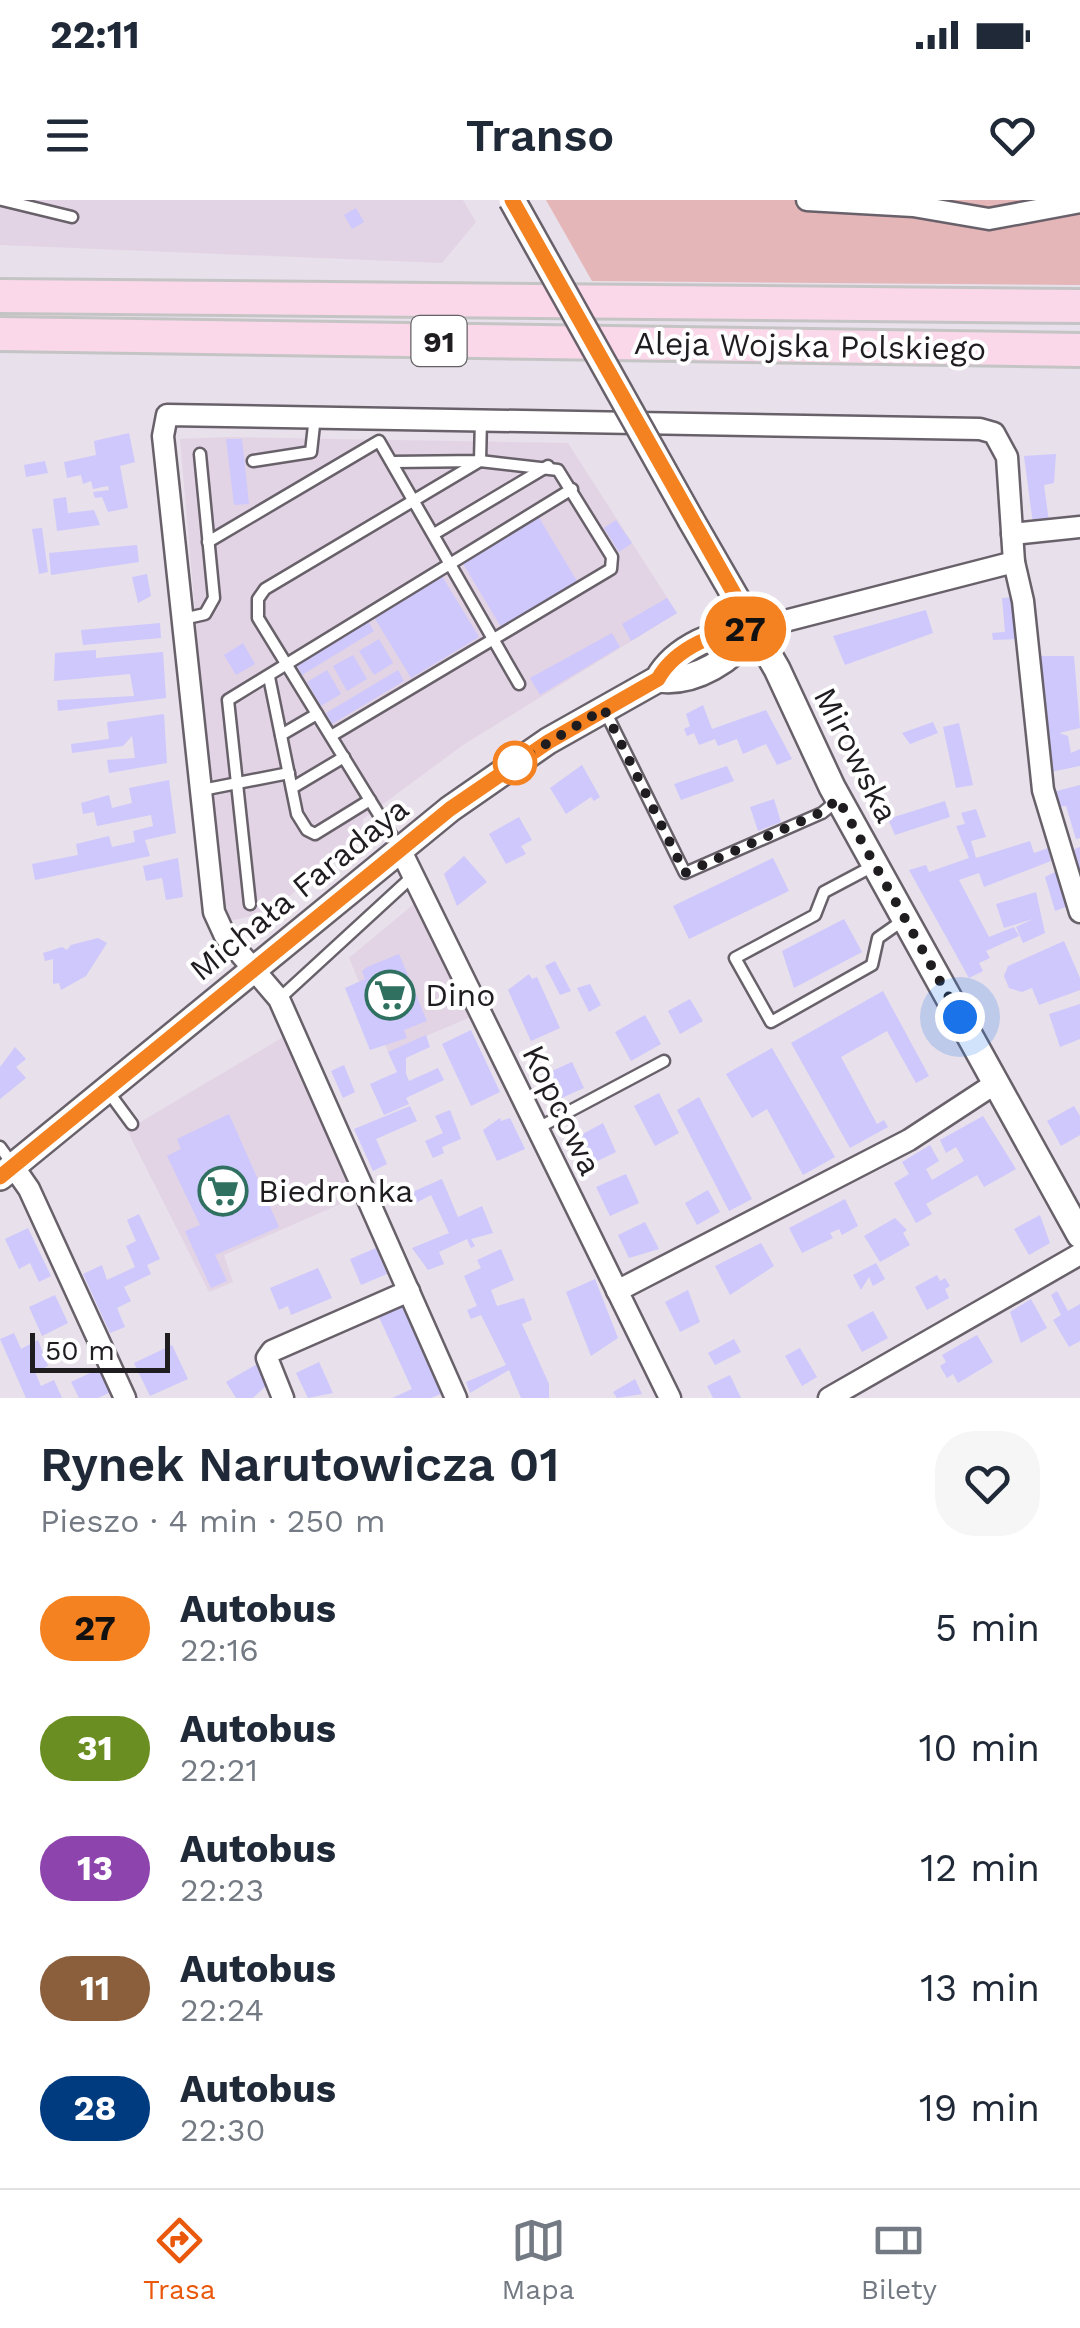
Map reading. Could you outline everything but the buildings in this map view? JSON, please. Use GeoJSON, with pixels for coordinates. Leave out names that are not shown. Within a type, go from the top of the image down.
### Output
{"type":"FeatureCollection","features":[{"type":"Feature","properties":{"kind":"main road","name":"Aleja Wojska Polskiego"},"geometry":{"type":"LineString","coordinates":[[0,296],[1080,306]]}},
{"type":"Feature","properties":{"kind":"main road","name":"Aleja Wojska Polskiego"},"geometry":{"type":"LineString","coordinates":[[0,334],[1080,350]]}},
{"type":"Feature","properties":{"kind":"street","name":"Mirowska"},"geometry":{"type":"LineString","coordinates":[[512,200],[754,629],[838,799],[1080,1235]]}},
{"type":"Feature","properties":{"kind":"street"},"geometry":{"type":"LineString","coordinates":[[807,200],[913,206],[989,219],[1080,202]]}},
{"type":"Feature","properties":{"kind":"street"},"geometry":{"type":"LineString","coordinates":[[456,1398],[299,1058],[279,999],[225,936],[214,912],[162,422],[175,412],[980,429],[994,433],[1007,457],[1014,562],[1044,790],[1080,912]]}},
{"type":"Feature","properties":{"kind":"street"},"geometry":{"type":"LineString","coordinates":[[1012,534],[1080,527]]}},
{"type":"Feature","properties":{"kind":"street"},"geometry":{"type":"LineString","coordinates":[[754,629],[1014,562]]}},
{"type":"Feature","properties":{"kind":"street","name":"Michała Faradaya"},"geometry":{"type":"LineString","coordinates":[[4,1164],[106,1089],[496,775],[658,679],[680,682],[740,650],[754,629]]}},
{"type":"Feature","properties":{"kind":"street","name":"Kopcowa"},"geometry":{"type":"LineString","coordinates":[[400,850],[670,1398]]}},
{"type":"Feature","properties":{"kind":"street"},"geometry":{"type":"LineString","coordinates":[[617,1291],[909,1140],[996,1083]]}},
{"type":"Feature","properties":{"kind":"street"},"geometry":{"type":"LineString","coordinates":[[4,1164],[29,1190],[125,1398]]}},
{"type":"Feature","properties":{"kind":"street"},"geometry":{"type":"LineString","coordinates":[[830,1398],[1080,1254]]}},
{"type":"Feature","properties":{"kind":"street"},"geometry":{"type":"LineString","coordinates":[[283,1398],[266,1358],[272,1351],[409,1291]]}},
{"type":"Feature","properties":{"kind":"lane"},"geometry":{"type":"LineString","coordinates":[[2,200],[72,217]]}},
{"type":"Feature","properties":{"kind":"lane"},"geometry":{"type":"LineString","coordinates":[[253,461],[310,452],[316,415]]}},
{"type":"Feature","properties":{"kind":"lane"},"geometry":{"type":"LineString","coordinates":[[380,416],[380,441],[519,684]]}},
{"type":"Feature","properties":{"kind":"lane"},"geometry":{"type":"LineString","coordinates":[[480,462],[481,418]]}},
{"type":"Feature","properties":{"kind":"lane"},"geometry":{"type":"LineString","coordinates":[[208,542],[380,441]]}},
{"type":"Feature","properties":{"kind":"lane"},"geometry":{"type":"LineString","coordinates":[[183,619],[204,614],[214,598],[200,454]]}},
{"type":"Feature","properties":{"kind":"lane"},"geometry":{"type":"LineString","coordinates":[[330,736],[613,566],[612,556],[558,470],[480,462],[393,462]]}},
{"type":"Feature","properties":{"kind":"lane"},"geometry":{"type":"LineString","coordinates":[[400,850],[258,618],[258,599],[265,589],[480,462]]}},
{"type":"Feature","properties":{"kind":"lane"},"geometry":{"type":"LineString","coordinates":[[434,534],[548,466]]}},
{"type":"Feature","properties":{"kind":"lane"},"geometry":{"type":"LineString","coordinates":[[250,904],[228,700],[572,490]]}},
{"type":"Feature","properties":{"kind":"lane"},"geometry":{"type":"LineString","coordinates":[[269,677],[297,814],[310,834],[370,800]]}},
{"type":"Feature","properties":{"kind":"lane"},"geometry":{"type":"LineString","coordinates":[[604,709],[685,873],[822,812],[838,799]]}},
{"type":"Feature","properties":{"kind":"lane"},"geometry":{"type":"LineString","coordinates":[[281,735],[317,714]]}},
{"type":"Feature","properties":{"kind":"lane"},"geometry":{"type":"LineString","coordinates":[[292,788],[344,757]]}},
{"type":"Feature","properties":{"kind":"lane"},"geometry":{"type":"LineString","coordinates":[[199,791],[289,774]]}},
{"type":"Feature","properties":{"kind":"lane"},"geometry":{"type":"LineString","coordinates":[[876,865],[824,892],[816,915],[735,958],[771,1022],[872,965],[878,938],[906,918]]}},
{"type":"Feature","properties":{"kind":"lane"},"geometry":{"type":"LineString","coordinates":[[279,999],[414,876]]}},
{"type":"Feature","properties":{"kind":"lane"},"geometry":{"type":"LineString","coordinates":[[538,1128],[664,1061]]}},
{"type":"Feature","properties":{"kind":"lane"},"geometry":{"type":"LineString","coordinates":[[106,1089],[132,1124]]}},
{"type":"Feature","properties":{"kind":"shaded area"},"geometry":{"type":"Polygon","coordinates":[[[0,200],[463,200],[476,222],[442,263],[0,245],[0,200]]]}},
{"type":"Feature","properties":{"kind":"shaded area"},"geometry":{"type":"Polygon","coordinates":[[[546,200],[1080,200],[1080,285],[592,281],[546,200]]]}},
{"type":"Feature","properties":{"kind":"shaded area"},"geometry":{"type":"Polygon","coordinates":[[[180,439],[568,443],[677,613],[463,745],[363,819],[363,835],[269,913],[228,921],[219,885],[180,439]]]}},
{"type":"Feature","properties":{"kind":"shaded area"},"geometry":{"type":"Polygon","coordinates":[[[414,904],[471,1017],[388,1052],[349,958],[414,904]]]}},
{"type":"Feature","properties":{"kind":"shaded area"},"geometry":{"type":"Polygon","coordinates":[[[285,1036],[354,1198],[224,1255],[233,1282],[209,1292],[127,1130],[285,1036]]]}},
{"type":"Feature","properties":{"kind":"bus line","name":"27"},"geometry":{"type":"LineString","coordinates":[[0,1177],[185,1023],[496,775],[658,679],[668,660],[732,629],[754,629],[512,200]]}},
{"type":"Feature","properties":{"kind":"place","name":"Dino"},"geometry":{"type":"Point","coordinates":[390,995]}},
{"type":"Feature","properties":{"kind":"place","name":"Biedronka"},"geometry":{"type":"Point","coordinates":[223,1191]}},
{"type":"Feature","properties":{"kind":"route"},"geometry":{"type":"LineString","coordinates":[[515,763],[604,709],[685,873],[822,812],[838,799],[960,1017]]}}]}
